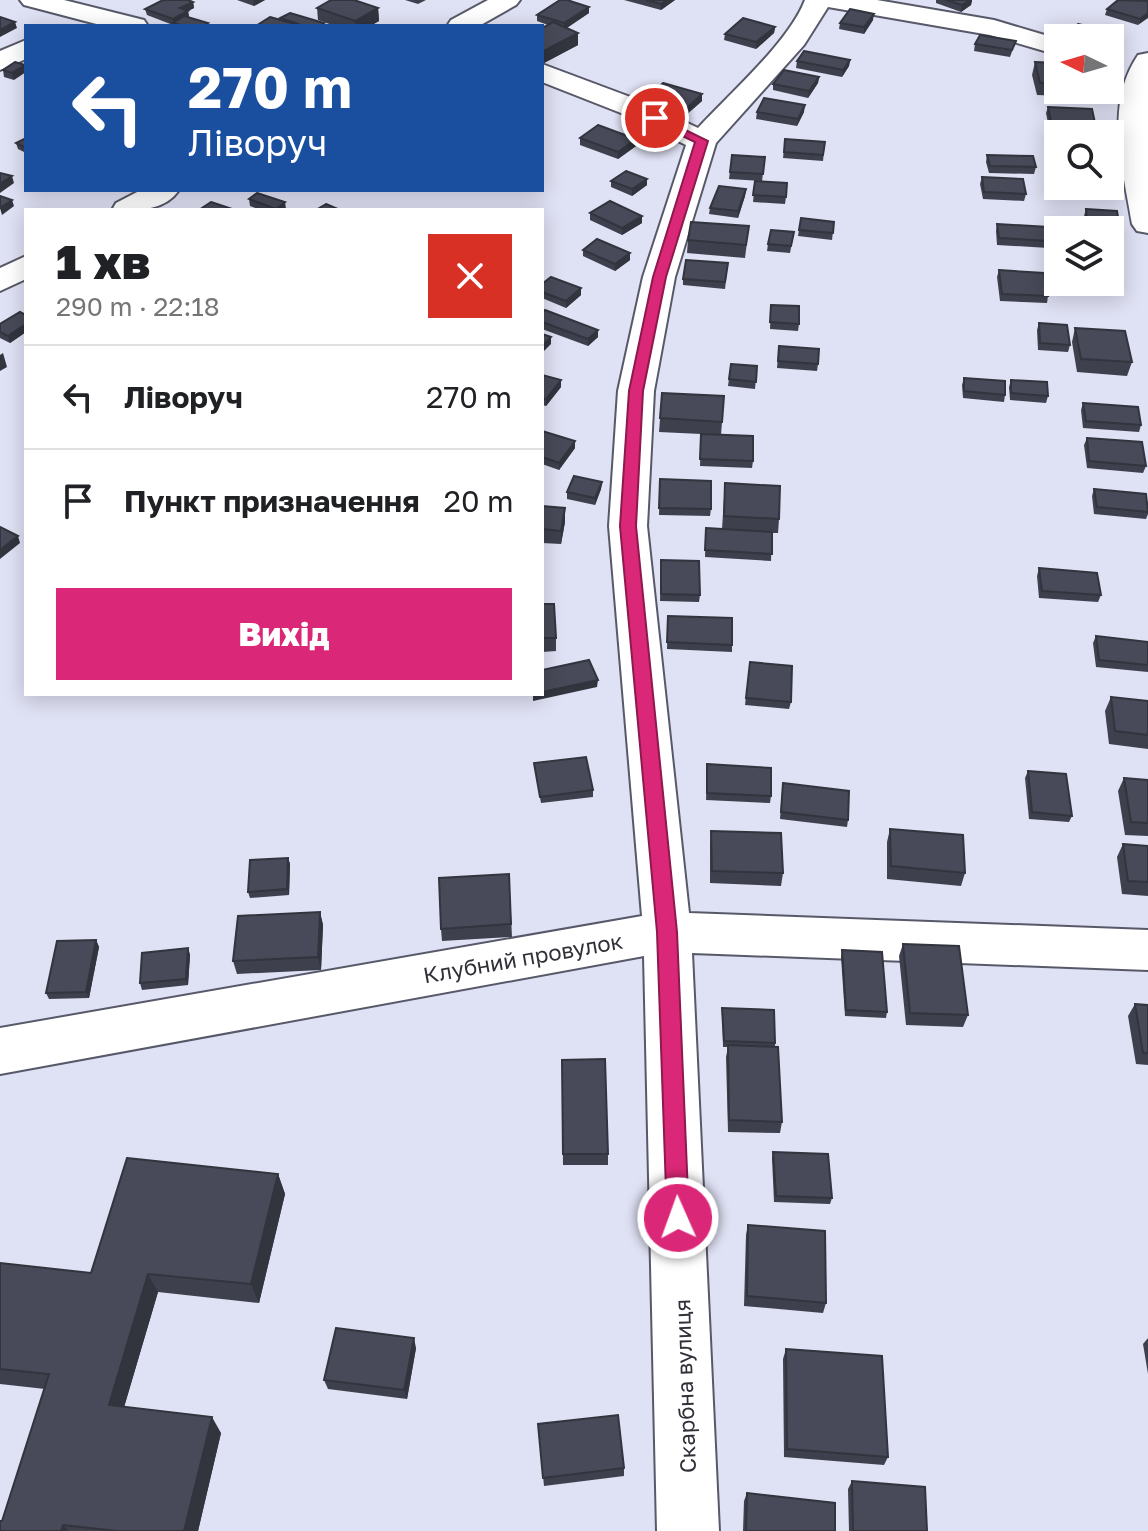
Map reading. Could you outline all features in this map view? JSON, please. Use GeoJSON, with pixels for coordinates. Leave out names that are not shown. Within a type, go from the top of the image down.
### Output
{"type":"FeatureCollection","features":[{"type":"Feature","properties":{"kind":"street"},"geometry":{"type":"LineString","coordinates":[[33,0],[113,20]]}},
{"type":"Feature","properties":{"kind":"street"},"geometry":{"type":"LineString","coordinates":[[82,24],[113,20],[146,0]]}},
{"type":"Feature","properties":{"kind":"street"},"geometry":{"type":"LineString","coordinates":[[464,24],[507,0]]}},
{"type":"Feature","properties":{"kind":"street","name":"Скарбна вулиця"},"geometry":{"type":"LineString","coordinates":[[688,1531],[667,932],[628,526],[636,391],[659,277],[702,141],[795,39],[812,16],[818,0]]}},
{"type":"Feature","properties":{"kind":"street"},"geometry":{"type":"LineString","coordinates":[[832,0],[994,28],[1044,43]]}},
{"type":"Feature","properties":{"kind":"street"},"geometry":{"type":"LineString","coordinates":[[0,62],[24,49]]}},
{"type":"Feature","properties":{"kind":"street"},"geometry":{"type":"LineString","coordinates":[[544,73],[631,107],[702,141]]}},
{"type":"Feature","properties":{"kind":"street"},"geometry":{"type":"LineString","coordinates":[[1142,74],[1133,118],[1148,224]]}},
{"type":"Feature","properties":{"kind":"street"},"geometry":{"type":"LineString","coordinates":[[131,208],[160,192]]}},
{"type":"Feature","properties":{"kind":"street"},"geometry":{"type":"LineString","coordinates":[[0,281],[24,267]]}},
{"type":"Feature","properties":{"kind":"street","name":"Клубний провулок"},"geometry":{"type":"LineString","coordinates":[[0,1051],[667,932],[1148,950]]}},
{"type":"Feature","properties":{"kind":"building"},"geometry":{"type":"Polygon","coordinates":[[[163,0],[193,2],[180,8],[188,11],[173,19],[145,9],[163,0]]]}},
{"type":"Feature","properties":{"kind":"building"},"geometry":{"type":"Polygon","coordinates":[[[331,0],[354,0],[378,8],[355,21],[317,8],[331,0]]]}},
{"type":"Feature","properties":{"kind":"building"},"geometry":{"type":"Polygon","coordinates":[[[560,0],[589,7],[564,23],[537,15],[560,0]]]}},
{"type":"Feature","properties":{"kind":"building"},"geometry":{"type":"Polygon","coordinates":[[[646,0],[667,0],[661,4],[646,0]]]}},
{"type":"Feature","properties":{"kind":"building"},"geometry":{"type":"Polygon","coordinates":[[[946,0],[970,0],[962,5],[946,0]]]}},
{"type":"Feature","properties":{"kind":"building"},"geometry":{"type":"Polygon","coordinates":[[[1118,0],[1148,1],[1148,13],[1140,19],[1107,9],[1118,0]]]}},
{"type":"Feature","properties":{"kind":"building"},"geometry":{"type":"Polygon","coordinates":[[[850,9],[874,14],[864,27],[840,23],[850,9]]]}},
{"type":"Feature","properties":{"kind":"building"},"geometry":{"type":"Polygon","coordinates":[[[290,13],[324,23],[298,24],[280,18],[290,13]]]}},
{"type":"Feature","properties":{"kind":"building"},"geometry":{"type":"Polygon","coordinates":[[[184,16],[208,23],[177,24],[173,23],[184,16]]]}},
{"type":"Feature","properties":{"kind":"building"},"geometry":{"type":"Polygon","coordinates":[[[0,17],[15,22],[0,30],[0,17]]]}},
{"type":"Feature","properties":{"kind":"building"},"geometry":{"type":"Polygon","coordinates":[[[270,17],[295,24],[259,24],[270,17]]]}},
{"type":"Feature","properties":{"kind":"building"},"geometry":{"type":"Polygon","coordinates":[[[743,18],[775,27],[756,42],[725,34],[743,18]]]}},
{"type":"Feature","properties":{"kind":"building"},"geometry":{"type":"Polygon","coordinates":[[[553,22],[578,33],[544,51],[544,27],[553,22]]]}},
{"type":"Feature","properties":{"kind":"building"},"geometry":{"type":"Polygon","coordinates":[[[980,35],[1016,41],[1012,50],[975,44],[980,35]]]}},
{"type":"Feature","properties":{"kind":"building"},"geometry":{"type":"Polygon","coordinates":[[[804,51],[850,60],[843,70],[797,61],[804,51]]]}},
{"type":"Feature","properties":{"kind":"building"},"geometry":{"type":"Polygon","coordinates":[[[15,62],[24,65],[12,73],[3,70],[15,62]]]}},
{"type":"Feature","properties":{"kind":"building"},"geometry":{"type":"Polygon","coordinates":[[[1035,62],[1044,62],[1044,83],[1040,83],[1035,62]]]}},
{"type":"Feature","properties":{"kind":"building"},"geometry":{"type":"Polygon","coordinates":[[[784,70],[819,77],[809,91],[773,84],[784,70]]]}},
{"type":"Feature","properties":{"kind":"building"},"geometry":{"type":"Polygon","coordinates":[[[663,83],[702,94],[686,109],[647,98],[663,83]]]}},
{"type":"Feature","properties":{"kind":"building"},"geometry":{"type":"Polygon","coordinates":[[[764,98],[805,105],[798,119],[757,112],[764,98]]]}},
{"type":"Feature","properties":{"kind":"building"},"geometry":{"type":"Polygon","coordinates":[[[1048,107],[1092,109],[1094,120],[1051,120],[1048,107]]]}},
{"type":"Feature","properties":{"kind":"building"},"geometry":{"type":"Polygon","coordinates":[[[598,125],[636,139],[618,152],[580,138],[598,125]]]}},
{"type":"Feature","properties":{"kind":"building"},"geometry":{"type":"Polygon","coordinates":[[[785,139],[825,142],[823,155],[784,152],[785,139]]]}},
{"type":"Feature","properties":{"kind":"building"},"geometry":{"type":"Polygon","coordinates":[[[732,155],[765,157],[763,174],[730,172],[732,155]]]}},
{"type":"Feature","properties":{"kind":"building"},"geometry":{"type":"Polygon","coordinates":[[[987,155],[1033,156],[1036,167],[990,166],[987,155]]]}},
{"type":"Feature","properties":{"kind":"building"},"geometry":{"type":"Polygon","coordinates":[[[626,171],[647,179],[632,189],[611,181],[626,171]]]}},
{"type":"Feature","properties":{"kind":"building"},"geometry":{"type":"Polygon","coordinates":[[[0,173],[12,176],[0,184],[0,173]]]}},
{"type":"Feature","properties":{"kind":"building"},"geometry":{"type":"Polygon","coordinates":[[[982,177],[1023,179],[1026,194],[984,192],[982,177]]]}},
{"type":"Feature","properties":{"kind":"building"},"geometry":{"type":"Polygon","coordinates":[[[755,181],[787,183],[786,197],[753,195],[755,181]]]}},
{"type":"Feature","properties":{"kind":"building"},"geometry":{"type":"Polygon","coordinates":[[[719,186],[746,189],[738,211],[710,208],[719,186]]]}},
{"type":"Feature","properties":{"kind":"building"},"geometry":{"type":"Polygon","coordinates":[[[257,193],[285,202],[273,208],[249,199],[257,193]]]}},
{"type":"Feature","properties":{"kind":"building"},"geometry":{"type":"Polygon","coordinates":[[[0,196],[12,200],[0,208],[0,196]]]}},
{"type":"Feature","properties":{"kind":"building"},"geometry":{"type":"Polygon","coordinates":[[[610,201],[642,216],[622,228],[590,213],[610,201]]]}},
{"type":"Feature","properties":{"kind":"building"},"geometry":{"type":"Polygon","coordinates":[[[211,202],[229,208],[202,208],[211,202]]]}},
{"type":"Feature","properties":{"kind":"building"},"geometry":{"type":"Polygon","coordinates":[[[1086,209],[1117,211],[1118,216],[1087,216],[1086,209]]]}},
{"type":"Feature","properties":{"kind":"building"},"geometry":{"type":"Polygon","coordinates":[[[801,218],[834,222],[833,233],[799,230],[801,218]]]}},
{"type":"Feature","properties":{"kind":"building"},"geometry":{"type":"Polygon","coordinates":[[[691,222],[749,226],[746,245],[688,240],[691,222]]]}},
{"type":"Feature","properties":{"kind":"building"},"geometry":{"type":"Polygon","coordinates":[[[997,224],[1044,227],[1044,241],[999,238],[997,224]]]}},
{"type":"Feature","properties":{"kind":"building"},"geometry":{"type":"Polygon","coordinates":[[[771,230],[794,232],[791,246],[768,244],[771,230]]]}},
{"type":"Feature","properties":{"kind":"building"},"geometry":{"type":"Polygon","coordinates":[[[597,239],[630,253],[615,264],[583,250],[597,239]]]}},
{"type":"Feature","properties":{"kind":"building"},"geometry":{"type":"Polygon","coordinates":[[[686,260],[728,263],[725,282],[683,279],[686,260]]]}},
{"type":"Feature","properties":{"kind":"building"},"geometry":{"type":"Polygon","coordinates":[[[999,270],[1044,273],[1044,296],[1002,294],[999,270]]]}},
{"type":"Feature","properties":{"kind":"building"},"geometry":{"type":"Polygon","coordinates":[[[551,277],[581,288],[566,301],[544,293],[544,282],[551,277]]]}},
{"type":"Feature","properties":{"kind":"building"},"geometry":{"type":"Polygon","coordinates":[[[771,305],[799,306],[799,324],[770,322],[771,305]]]}},
{"type":"Feature","properties":{"kind":"building"},"geometry":{"type":"Polygon","coordinates":[[[544,311],[598,330],[588,339],[544,323],[544,311]]]}},
{"type":"Feature","properties":{"kind":"building"},"geometry":{"type":"Polygon","coordinates":[[[20,312],[24,314],[24,325],[8,336],[0,332],[0,324],[20,312]]]}},
{"type":"Feature","properties":{"kind":"building"},"geometry":{"type":"Polygon","coordinates":[[[1039,323],[1067,325],[1070,345],[1040,343],[1039,323]]]}},
{"type":"Feature","properties":{"kind":"building"},"geometry":{"type":"Polygon","coordinates":[[[1075,328],[1125,331],[1132,362],[1081,359],[1075,328]]]}},
{"type":"Feature","properties":{"kind":"building"},"geometry":{"type":"Polygon","coordinates":[[[779,346],[819,349],[818,364],[778,361],[779,346]]]}},
{"type":"Feature","properties":{"kind":"building"},"geometry":{"type":"Polygon","coordinates":[[[731,364],[757,366],[756,382],[729,379],[731,364]]]}},
{"type":"Feature","properties":{"kind":"building"},"geometry":{"type":"Polygon","coordinates":[[[544,376],[561,380],[546,399],[544,376]]]}},
{"type":"Feature","properties":{"kind":"building"},"geometry":{"type":"Polygon","coordinates":[[[964,378],[1005,381],[1005,395],[964,391],[964,378]]]}},
{"type":"Feature","properties":{"kind":"building"},"geometry":{"type":"Polygon","coordinates":[[[1011,380],[1047,382],[1048,396],[1011,393],[1011,380]]]}},
{"type":"Feature","properties":{"kind":"building"},"geometry":{"type":"Polygon","coordinates":[[[662,393],[724,396],[722,422],[660,418],[662,393]]]}},
{"type":"Feature","properties":{"kind":"building"},"geometry":{"type":"Polygon","coordinates":[[[1083,403],[1138,407],[1141,425],[1086,421],[1083,403]]]}},
{"type":"Feature","properties":{"kind":"building"},"geometry":{"type":"Polygon","coordinates":[[[544,432],[575,441],[559,463],[544,458],[544,432]]]}},
{"type":"Feature","properties":{"kind":"building"},"geometry":{"type":"Polygon","coordinates":[[[701,434],[753,436],[753,461],[700,459],[701,434]]]}},
{"type":"Feature","properties":{"kind":"building"},"geometry":{"type":"Polygon","coordinates":[[[1087,438],[1142,442],[1146,466],[1089,461],[1087,438]]]}},
{"type":"Feature","properties":{"kind":"building"},"geometry":{"type":"Polygon","coordinates":[[[574,476],[602,482],[595,498],[567,492],[574,476]]]}},
{"type":"Feature","properties":{"kind":"building"},"geometry":{"type":"Polygon","coordinates":[[[660,479],[711,481],[711,509],[659,508],[660,479]]]}},
{"type":"Feature","properties":{"kind":"building"},"geometry":{"type":"Polygon","coordinates":[[[725,483],[780,486],[779,519],[724,516],[725,483]]]}},
{"type":"Feature","properties":{"kind":"building"},"geometry":{"type":"Polygon","coordinates":[[[1094,489],[1146,494],[1148,512],[1097,507],[1094,489]]]}},
{"type":"Feature","properties":{"kind":"building"},"geometry":{"type":"Polygon","coordinates":[[[544,506],[565,508],[561,531],[544,529],[544,506]]]}},
{"type":"Feature","properties":{"kind":"building"},"geometry":{"type":"Polygon","coordinates":[[[0,527],[18,536],[0,550],[0,527]]]}},
{"type":"Feature","properties":{"kind":"building"},"geometry":{"type":"Polygon","coordinates":[[[706,528],[772,532],[772,554],[705,550],[706,528]]]}},
{"type":"Feature","properties":{"kind":"building"},"geometry":{"type":"Polygon","coordinates":[[[661,560],[699,561],[700,595],[661,594],[661,560]]]}},
{"type":"Feature","properties":{"kind":"building"},"geometry":{"type":"Polygon","coordinates":[[[1039,568],[1097,573],[1101,595],[1042,591],[1039,568]]]}},
{"type":"Feature","properties":{"kind":"building"},"geometry":{"type":"Polygon","coordinates":[[[544,604],[554,604],[556,638],[544,638],[544,604]]]}},
{"type":"Feature","properties":{"kind":"building"},"geometry":{"type":"Polygon","coordinates":[[[668,616],[732,618],[732,645],[667,642],[668,616]]]}},
{"type":"Feature","properties":{"kind":"building"},"geometry":{"type":"Polygon","coordinates":[[[1096,636],[1148,642],[1148,665],[1099,660],[1096,636]]]}},
{"type":"Feature","properties":{"kind":"building"},"geometry":{"type":"Polygon","coordinates":[[[589,660],[598,680],[544,692],[544,670],[589,660]]]}},
{"type":"Feature","properties":{"kind":"building"},"geometry":{"type":"Polygon","coordinates":[[[750,662],[792,666],[791,702],[746,698],[750,662]]]}},
{"type":"Feature","properties":{"kind":"building"},"geometry":{"type":"Polygon","coordinates":[[[1111,697],[1148,701],[1148,735],[1115,731],[1111,697]]]}},
{"type":"Feature","properties":{"kind":"building"},"geometry":{"type":"Polygon","coordinates":[[[586,757],[593,790],[540,797],[534,763],[586,757]]]}},
{"type":"Feature","properties":{"kind":"building"},"geometry":{"type":"Polygon","coordinates":[[[707,764],[771,768],[771,796],[707,793],[707,764]]]}},
{"type":"Feature","properties":{"kind":"building"},"geometry":{"type":"Polygon","coordinates":[[[1028,771],[1066,774],[1072,816],[1032,812],[1028,771]]]}},
{"type":"Feature","properties":{"kind":"building"},"geometry":{"type":"Polygon","coordinates":[[[1124,778],[1148,780],[1148,823],[1131,822],[1124,778]]]}},
{"type":"Feature","properties":{"kind":"building"},"geometry":{"type":"Polygon","coordinates":[[[783,783],[849,791],[848,820],[781,812],[783,783]]]}},
{"type":"Feature","properties":{"kind":"building"},"geometry":{"type":"Polygon","coordinates":[[[890,829],[963,835],[965,873],[891,866],[890,829]]]}},
{"type":"Feature","properties":{"kind":"building"},"geometry":{"type":"Polygon","coordinates":[[[711,831],[781,833],[783,873],[712,871],[711,831]]]}},
{"type":"Feature","properties":{"kind":"building"},"geometry":{"type":"Polygon","coordinates":[[[1123,844],[1148,846],[1148,882],[1128,881],[1123,844]]]}},
{"type":"Feature","properties":{"kind":"building"},"geometry":{"type":"Polygon","coordinates":[[[288,858],[287,889],[248,892],[250,860],[288,858]]]}},
{"type":"Feature","properties":{"kind":"building"},"geometry":{"type":"Polygon","coordinates":[[[509,874],[511,924],[441,929],[439,878],[509,874]]]}},
{"type":"Feature","properties":{"kind":"building"},"geometry":{"type":"Polygon","coordinates":[[[320,912],[318,957],[233,961],[238,916],[320,912]]]}},
{"type":"Feature","properties":{"kind":"building"},"geometry":{"type":"Polygon","coordinates":[[[96,940],[86,992],[46,993],[57,941],[96,940]]]}},
{"type":"Feature","properties":{"kind":"building"},"geometry":{"type":"Polygon","coordinates":[[[903,944],[959,946],[968,1015],[910,1013],[903,944]]]}},
{"type":"Feature","properties":{"kind":"building"},"geometry":{"type":"Polygon","coordinates":[[[188,948],[186,979],[140,983],[142,953],[188,948]]]}},
{"type":"Feature","properties":{"kind":"building"},"geometry":{"type":"Polygon","coordinates":[[[842,950],[882,952],[887,1012],[846,1010],[842,950]]]}},
{"type":"Feature","properties":{"kind":"building"},"geometry":{"type":"Polygon","coordinates":[[[1135,1004],[1148,1005],[1148,1053],[1143,1053],[1135,1004]]]}},
{"type":"Feature","properties":{"kind":"building"},"geometry":{"type":"Polygon","coordinates":[[[722,1008],[774,1010],[775,1043],[724,1041],[722,1008]]]}},
{"type":"Feature","properties":{"kind":"building"},"geometry":{"type":"Polygon","coordinates":[[[728,1045],[778,1047],[782,1122],[729,1120],[728,1045]]]}},
{"type":"Feature","properties":{"kind":"building"},"geometry":{"type":"Polygon","coordinates":[[[605,1059],[608,1154],[563,1154],[562,1060],[605,1059]]]}},
{"type":"Feature","properties":{"kind":"building"},"geometry":{"type":"Polygon","coordinates":[[[773,1152],[828,1154],[832,1198],[776,1196],[773,1152]]]}},
{"type":"Feature","properties":{"kind":"building"},"geometry":{"type":"Polygon","coordinates":[[[127,1158],[278,1174],[251,1284],[148,1274],[109,1405],[212,1417],[184,1531],[117,1531],[63,1525],[61,1531],[0,1531],[0,1521],[49,1374],[0,1369],[0,1263],[91,1273],[127,1158]]]}},
{"type":"Feature","properties":{"kind":"building"},"geometry":{"type":"Polygon","coordinates":[[[748,1225],[825,1231],[826,1303],[747,1296],[748,1225]]]}},
{"type":"Feature","properties":{"kind":"building"},"geometry":{"type":"Polygon","coordinates":[[[336,1328],[414,1338],[404,1390],[324,1380],[336,1328]]]}},
{"type":"Feature","properties":{"kind":"building"},"geometry":{"type":"Polygon","coordinates":[[[786,1349],[882,1356],[888,1457],[787,1449],[786,1349]]]}},
{"type":"Feature","properties":{"kind":"building"},"geometry":{"type":"Polygon","coordinates":[[[618,1415],[624,1468],[543,1478],[538,1424],[618,1415]]]}},
{"type":"Feature","properties":{"kind":"building"},"geometry":{"type":"Polygon","coordinates":[[[852,1481],[925,1487],[927,1531],[853,1531],[852,1481]]]}},
{"type":"Feature","properties":{"kind":"building"},"geometry":{"type":"Polygon","coordinates":[[[747,1493],[835,1503],[835,1531],[746,1531],[747,1493]]]}},
{"type":"Feature","properties":{"kind":"route"},"geometry":{"type":"LineString","coordinates":[[655,118],[702,141],[659,277],[636,391],[628,526],[667,932],[678,1218]]}}]}
